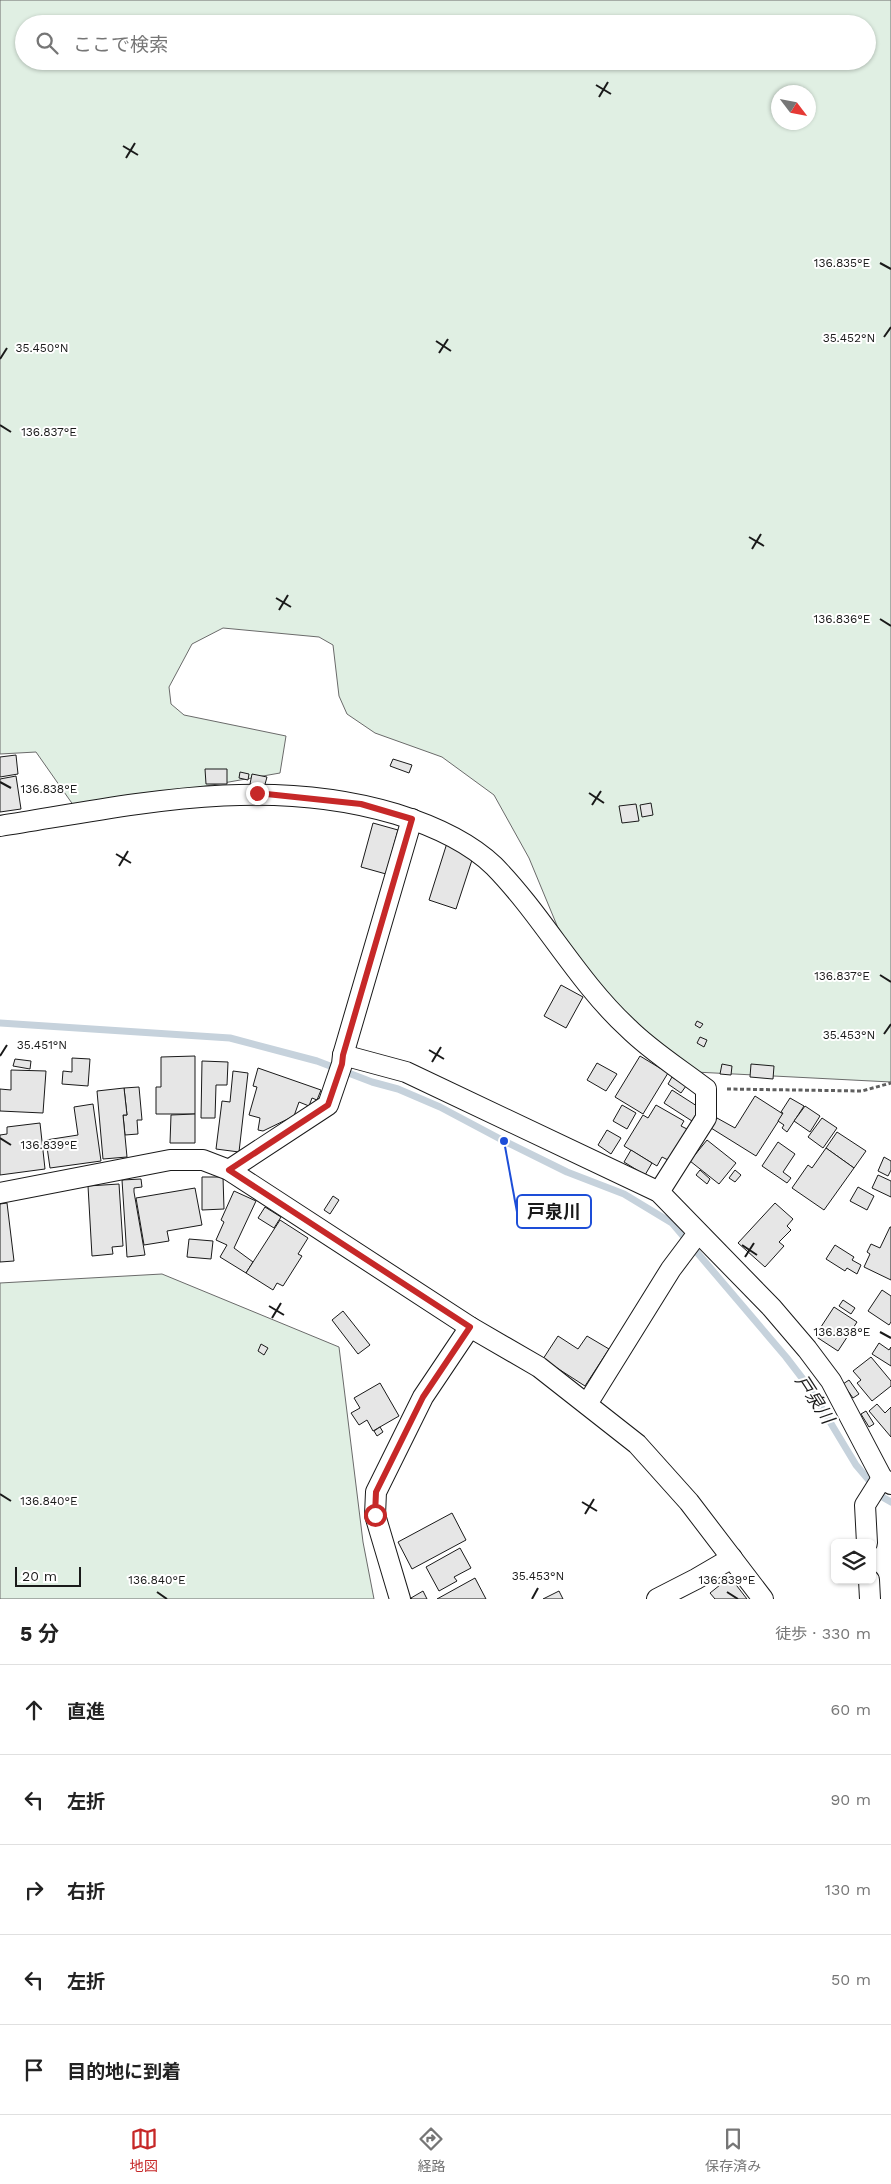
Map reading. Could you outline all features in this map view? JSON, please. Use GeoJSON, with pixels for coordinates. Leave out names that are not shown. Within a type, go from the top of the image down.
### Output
{"type":"FeatureCollection","features":[{"type":"Feature","properties":{"kind":"street"},"geometry":{"type":"LineString","coordinates":[[0,826],[166,799],[257,793],[361,804],[439,829],[492,865],[534,910],[591,988],[628,1028],[706,1089],[706,1118],[659,1192]]}},
{"type":"Feature","properties":{"kind":"street"},"geometry":{"type":"LineString","coordinates":[[229,1170],[328,1105],[412,819]]}},
{"type":"Feature","properties":{"kind":"street"},"geometry":{"type":"LineString","coordinates":[[342,1060],[406,1072],[659,1192],[772,1308],[831,1381],[884,1482],[865,1505],[867,1539]]}},
{"type":"Feature","properties":{"kind":"street"},"geometry":{"type":"LineString","coordinates":[[0,1193],[170,1160],[203,1160],[229,1170],[470,1327],[539,1367],[587,1404],[636,1444],[689,1502],[762,1599]]}},
{"type":"Feature","properties":{"kind":"street"},"geometry":{"type":"LineString","coordinates":[[587,1404],[671,1269],[698,1233]]}},
{"type":"Feature","properties":{"kind":"street"},"geometry":{"type":"LineString","coordinates":[[400,1599],[375,1515],[376,1492],[423,1397],[470,1327]]}},
{"type":"Feature","properties":{"kind":"street"},"geometry":{"type":"LineString","coordinates":[[657,1599],[732,1558]]}},
{"type":"Feature","properties":{"kind":"street"},"geometry":{"type":"LineString","coordinates":[[869,1584],[870,1599]]}},
{"type":"Feature","properties":{"kind":"path"},"geometry":{"type":"LineString","coordinates":[[706,1089],[862,1091],[891,1083]]}},
{"type":"Feature","properties":{"kind":"green space"},"geometry":{"type":"Polygon","coordinates":[[[0,0],[891,0],[891,1082],[695,1072],[625,1029],[563,940],[529,858],[494,795],[442,757],[375,733],[347,714],[339,696],[333,645],[319,637],[223,628],[192,644],[169,687],[171,704],[184,715],[286,736],[280,773],[76,809],[36,752],[0,754],[0,0]]]}},
{"type":"Feature","properties":{"kind":"green space"},"geometry":{"type":"Polygon","coordinates":[[[162,1274],[339,1347],[363,1542],[374,1599],[0,1599],[0,1283],[162,1274]]]}},
{"type":"Feature","properties":{"kind":"building"},"geometry":{"type":"Polygon","coordinates":[[[16,755],[18,774],[0,777],[0,757],[16,755]]]}},
{"type":"Feature","properties":{"kind":"building"},"geometry":{"type":"Polygon","coordinates":[[[393,759],[412,765],[409,773],[390,766],[393,759]]]}},
{"type":"Feature","properties":{"kind":"building"},"geometry":{"type":"Polygon","coordinates":[[[205,769],[227,769],[227,784],[206,784],[205,769]]]}},
{"type":"Feature","properties":{"kind":"building"},"geometry":{"type":"Polygon","coordinates":[[[240,772],[249,774],[248,780],[239,778],[240,772]]]}},
{"type":"Feature","properties":{"kind":"building"},"geometry":{"type":"Polygon","coordinates":[[[252,774],[267,777],[264,788],[250,784],[252,774]]]}},
{"type":"Feature","properties":{"kind":"building"},"geometry":{"type":"Polygon","coordinates":[[[16,776],[21,809],[0,812],[0,779],[16,776]]]}},
{"type":"Feature","properties":{"kind":"building"},"geometry":{"type":"Polygon","coordinates":[[[651,803],[653,815],[642,817],[640,805],[651,803]]]}},
{"type":"Feature","properties":{"kind":"building"},"geometry":{"type":"Polygon","coordinates":[[[636,804],[639,821],[622,823],[619,806],[636,804]]]}},
{"type":"Feature","properties":{"kind":"building"},"geometry":{"type":"Polygon","coordinates":[[[373,823],[398,830],[386,874],[361,867],[373,823]]]}},
{"type":"Feature","properties":{"kind":"building"},"geometry":{"type":"Polygon","coordinates":[[[447,843],[473,857],[456,909],[429,900],[447,843]]]}},
{"type":"Feature","properties":{"kind":"building"},"geometry":{"type":"Polygon","coordinates":[[[561,985],[583,997],[566,1028],[544,1016],[561,985]]]}},
{"type":"Feature","properties":{"kind":"building"},"geometry":{"type":"Polygon","coordinates":[[[697,1021],[703,1024],[700,1028],[695,1025],[697,1021]]]}},
{"type":"Feature","properties":{"kind":"building"},"geometry":{"type":"Polygon","coordinates":[[[700,1037],[707,1040],[704,1047],[697,1043],[700,1037]]]}},
{"type":"Feature","properties":{"kind":"building"},"geometry":{"type":"Polygon","coordinates":[[[195,1056],[195,1114],[156,1114],[156,1087],[161,1087],[161,1057],[195,1056]]]}},
{"type":"Feature","properties":{"kind":"building"},"geometry":{"type":"Polygon","coordinates":[[[640,1056],[668,1073],[643,1114],[615,1097],[640,1056]]]}},
{"type":"Feature","properties":{"kind":"building"},"geometry":{"type":"Polygon","coordinates":[[[72,1058],[90,1059],[88,1086],[62,1084],[63,1071],[72,1072],[72,1058]]]}},
{"type":"Feature","properties":{"kind":"building"},"geometry":{"type":"Polygon","coordinates":[[[15,1059],[31,1061],[30,1069],[13,1066],[15,1059]]]}},
{"type":"Feature","properties":{"kind":"building"},"geometry":{"type":"Polygon","coordinates":[[[202,1061],[228,1062],[227,1085],[216,1085],[215,1118],[201,1118],[202,1061]]]}},
{"type":"Feature","properties":{"kind":"building"},"geometry":{"type":"Polygon","coordinates":[[[597,1063],[617,1074],[606,1091],[587,1080],[597,1063]]]}},
{"type":"Feature","properties":{"kind":"building"},"geometry":{"type":"Polygon","coordinates":[[[722,1064],[732,1066],[731,1075],[720,1074],[722,1064]]]}},
{"type":"Feature","properties":{"kind":"building"},"geometry":{"type":"Polygon","coordinates":[[[751,1064],[774,1066],[773,1079],[750,1077],[751,1064]]]}},
{"type":"Feature","properties":{"kind":"building"},"geometry":{"type":"Polygon","coordinates":[[[258,1068],[321,1090],[317,1100],[312,1098],[309,1106],[299,1102],[294,1116],[263,1131],[258,1130],[260,1118],[249,1115],[257,1087],[253,1086],[258,1068]]]}},
{"type":"Feature","properties":{"kind":"building"},"geometry":{"type":"Polygon","coordinates":[[[11,1070],[46,1071],[43,1113],[0,1111],[0,1089],[11,1090],[11,1070]]]}},
{"type":"Feature","properties":{"kind":"building"},"geometry":{"type":"Polygon","coordinates":[[[233,1071],[248,1073],[239,1152],[216,1149],[222,1101],[230,1102],[233,1071]]]}},
{"type":"Feature","properties":{"kind":"building"},"geometry":{"type":"Polygon","coordinates":[[[672,1077],[686,1086],[681,1093],[668,1084],[672,1077]]]}},
{"type":"Feature","properties":{"kind":"building"},"geometry":{"type":"Polygon","coordinates":[[[139,1087],[142,1120],[137,1120],[138,1134],[125,1135],[123,1115],[127,1115],[124,1088],[139,1087]]]}},
{"type":"Feature","properties":{"kind":"building"},"geometry":{"type":"Polygon","coordinates":[[[124,1088],[127,1115],[123,1115],[127,1157],[103,1159],[97,1091],[124,1088]]]}},
{"type":"Feature","properties":{"kind":"building"},"geometry":{"type":"Polygon","coordinates":[[[672,1090],[700,1108],[692,1121],[664,1103],[672,1090]]]}},
{"type":"Feature","properties":{"kind":"building"},"geometry":{"type":"Polygon","coordinates":[[[755,1096],[783,1114],[756,1156],[711,1128],[717,1118],[735,1128],[755,1096]]]}},
{"type":"Feature","properties":{"kind":"building"},"geometry":{"type":"Polygon","coordinates":[[[790,1098],[804,1106],[787,1132],[782,1128],[784,1125],[778,1121],[783,1113],[781,1112],[790,1098]]]}},
{"type":"Feature","properties":{"kind":"building"},"geometry":{"type":"Polygon","coordinates":[[[93,1104],[101,1161],[50,1168],[46,1140],[78,1135],[74,1107],[93,1104]]]}},
{"type":"Feature","properties":{"kind":"building"},"geometry":{"type":"Polygon","coordinates":[[[622,1105],[636,1113],[627,1129],[613,1121],[622,1105]]]}},
{"type":"Feature","properties":{"kind":"building"},"geometry":{"type":"Polygon","coordinates":[[[656,1105],[684,1121],[681,1126],[687,1129],[668,1160],[662,1157],[657,1166],[624,1146],[643,1115],[648,1118],[656,1105]]]}},
{"type":"Feature","properties":{"kind":"building"},"geometry":{"type":"Polygon","coordinates":[[[805,1106],[820,1116],[810,1132],[794,1121],[805,1106]]]}},
{"type":"Feature","properties":{"kind":"building"},"geometry":{"type":"Polygon","coordinates":[[[195,1114],[195,1143],[170,1143],[171,1115],[195,1114]]]}},
{"type":"Feature","properties":{"kind":"building"},"geometry":{"type":"Polygon","coordinates":[[[822,1118],[837,1128],[823,1148],[808,1137],[822,1118]]]}},
{"type":"Feature","properties":{"kind":"building"},"geometry":{"type":"Polygon","coordinates":[[[40,1123],[45,1169],[0,1175],[0,1135],[7,1134],[7,1127],[40,1123]]]}},
{"type":"Feature","properties":{"kind":"building"},"geometry":{"type":"Polygon","coordinates":[[[607,1130],[621,1138],[611,1154],[598,1145],[607,1130]]]}},
{"type":"Feature","properties":{"kind":"building"},"geometry":{"type":"Polygon","coordinates":[[[837,1132],[866,1151],[854,1168],[826,1148],[837,1132]]]}},
{"type":"Feature","properties":{"kind":"building"},"geometry":{"type":"Polygon","coordinates":[[[707,1140],[736,1163],[719,1184],[690,1161],[707,1140]]]}},
{"type":"Feature","properties":{"kind":"building"},"geometry":{"type":"Polygon","coordinates":[[[778,1142],[795,1154],[783,1172],[791,1178],[787,1183],[762,1166],[778,1142]]]}},
{"type":"Feature","properties":{"kind":"building"},"geometry":{"type":"Polygon","coordinates":[[[826,1148],[854,1168],[824,1210],[792,1188],[808,1165],[812,1168],[826,1148]]]}},
{"type":"Feature","properties":{"kind":"building"},"geometry":{"type":"Polygon","coordinates":[[[631,1150],[652,1163],[645,1175],[624,1162],[631,1150]]]}},
{"type":"Feature","properties":{"kind":"building"},"geometry":{"type":"Polygon","coordinates":[[[884,1157],[891,1161],[891,1170],[888,1176],[878,1171],[884,1157]]]}},
{"type":"Feature","properties":{"kind":"building"},"geometry":{"type":"Polygon","coordinates":[[[700,1170],[710,1179],[707,1184],[696,1175],[700,1170]]]}},
{"type":"Feature","properties":{"kind":"building"},"geometry":{"type":"Polygon","coordinates":[[[735,1170],[741,1175],[735,1182],[729,1178],[735,1170]]]}},
{"type":"Feature","properties":{"kind":"building"},"geometry":{"type":"Polygon","coordinates":[[[878,1175],[891,1181],[891,1197],[872,1188],[878,1175]]]}},
{"type":"Feature","properties":{"kind":"building"},"geometry":{"type":"Polygon","coordinates":[[[202,1177],[223,1177],[224,1209],[202,1210],[202,1177]]]}},
{"type":"Feature","properties":{"kind":"building"},"geometry":{"type":"Polygon","coordinates":[[[141,1179],[142,1187],[134,1188],[134,1192],[145,1255],[127,1257],[122,1180],[141,1179]]]}},
{"type":"Feature","properties":{"kind":"building"},"geometry":{"type":"Polygon","coordinates":[[[119,1184],[123,1246],[112,1247],[113,1254],[92,1256],[88,1186],[119,1184]]]}},
{"type":"Feature","properties":{"kind":"building"},"geometry":{"type":"Polygon","coordinates":[[[858,1187],[874,1196],[867,1210],[850,1201],[858,1187]]]}},
{"type":"Feature","properties":{"kind":"building"},"geometry":{"type":"Polygon","coordinates":[[[195,1188],[202,1225],[167,1231],[169,1241],[144,1245],[136,1198],[195,1188]]]}},
{"type":"Feature","properties":{"kind":"building"},"geometry":{"type":"Polygon","coordinates":[[[234,1191],[256,1201],[234,1248],[253,1262],[246,1273],[220,1257],[227,1245],[216,1240],[224,1222],[221,1220],[234,1191]]]}},
{"type":"Feature","properties":{"kind":"building"},"geometry":{"type":"Polygon","coordinates":[[[333,1196],[339,1200],[330,1214],[324,1210],[333,1196]]]}},
{"type":"Feature","properties":{"kind":"building"},"geometry":{"type":"Polygon","coordinates":[[[7,1203],[14,1261],[0,1262],[0,1204],[7,1203]]]}},
{"type":"Feature","properties":{"kind":"building"},"geometry":{"type":"Polygon","coordinates":[[[775,1203],[793,1219],[787,1226],[791,1230],[779,1242],[784,1246],[765,1267],[738,1243],[775,1203]]]}},
{"type":"Feature","properties":{"kind":"building"},"geometry":{"type":"Polygon","coordinates":[[[265,1207],[281,1217],[274,1228],[258,1218],[265,1207]]]}},
{"type":"Feature","properties":{"kind":"building"},"geometry":{"type":"Polygon","coordinates":[[[280,1220],[308,1238],[298,1254],[302,1256],[283,1286],[277,1283],[273,1290],[246,1273],[280,1220]]]}},
{"type":"Feature","properties":{"kind":"building"},"geometry":{"type":"Polygon","coordinates":[[[890,1227],[891,1280],[864,1267],[870,1254],[867,1252],[871,1244],[880,1248],[890,1227]]]}},
{"type":"Feature","properties":{"kind":"building"},"geometry":{"type":"Polygon","coordinates":[[[189,1239],[213,1241],[211,1259],[187,1257],[189,1239]]]}},
{"type":"Feature","properties":{"kind":"building"},"geometry":{"type":"Polygon","coordinates":[[[835,1245],[854,1257],[852,1260],[861,1265],[857,1274],[847,1268],[845,1271],[826,1259],[835,1245]]]}},
{"type":"Feature","properties":{"kind":"building"},"geometry":{"type":"Polygon","coordinates":[[[882,1290],[891,1296],[891,1322],[889,1325],[868,1311],[882,1290]]]}},
{"type":"Feature","properties":{"kind":"building"},"geometry":{"type":"Polygon","coordinates":[[[843,1300],[855,1308],[851,1314],[839,1306],[843,1300]]]}},
{"type":"Feature","properties":{"kind":"building"},"geometry":{"type":"Polygon","coordinates":[[[834,1307],[857,1322],[838,1351],[815,1336],[834,1307]]]}},
{"type":"Feature","properties":{"kind":"building"},"geometry":{"type":"Polygon","coordinates":[[[343,1311],[370,1345],[358,1354],[332,1320],[343,1311]]]}},
{"type":"Feature","properties":{"kind":"building"},"geometry":{"type":"Polygon","coordinates":[[[558,1336],[578,1349],[587,1336],[609,1349],[585,1386],[543,1359],[558,1336]]]}},
{"type":"Feature","properties":{"kind":"building"},"geometry":{"type":"Polygon","coordinates":[[[879,1343],[889,1350],[891,1347],[891,1366],[872,1354],[879,1343]]]}},
{"type":"Feature","properties":{"kind":"building"},"geometry":{"type":"Polygon","coordinates":[[[261,1344],[268,1348],[264,1355],[258,1351],[261,1344]]]}},
{"type":"Feature","properties":{"kind":"building"},"geometry":{"type":"Polygon","coordinates":[[[871,1357],[891,1381],[891,1386],[872,1401],[857,1383],[861,1380],[853,1371],[871,1357]]]}},
{"type":"Feature","properties":{"kind":"building"},"geometry":{"type":"Polygon","coordinates":[[[849,1380],[859,1394],[853,1398],[843,1384],[849,1380]]]}},
{"type":"Feature","properties":{"kind":"building"},"geometry":{"type":"Polygon","coordinates":[[[380,1383],[399,1416],[373,1431],[367,1420],[359,1425],[351,1413],[360,1408],[354,1398],[380,1383]]]}},
{"type":"Feature","properties":{"kind":"building"},"geometry":{"type":"Polygon","coordinates":[[[877,1404],[885,1413],[891,1407],[891,1437],[869,1411],[877,1404]]]}},
{"type":"Feature","properties":{"kind":"building"},"geometry":{"type":"Polygon","coordinates":[[[866,1411],[874,1424],[869,1427],[861,1414],[866,1411]]]}},
{"type":"Feature","properties":{"kind":"building"},"geometry":{"type":"Polygon","coordinates":[[[380,1427],[383,1432],[377,1436],[374,1431],[380,1427]]]}},
{"type":"Feature","properties":{"kind":"building"},"geometry":{"type":"Polygon","coordinates":[[[452,1513],[466,1540],[412,1569],[398,1542],[452,1513]]]}},
{"type":"Feature","properties":{"kind":"building"},"geometry":{"type":"Polygon","coordinates":[[[460,1548],[471,1568],[454,1577],[457,1581],[439,1591],[426,1567],[460,1548]]]}},
{"type":"Feature","properties":{"kind":"building"},"geometry":{"type":"Polygon","coordinates":[[[730,1577],[747,1599],[715,1599],[710,1593],[730,1577]]]}},
{"type":"Feature","properties":{"kind":"building"},"geometry":{"type":"Polygon","coordinates":[[[475,1578],[486,1599],[437,1599],[475,1578]]]}},
{"type":"Feature","properties":{"kind":"building"},"geometry":{"type":"Polygon","coordinates":[[[423,1591],[427,1599],[411,1598],[423,1591]]]}},
{"type":"Feature","properties":{"kind":"building"},"geometry":{"type":"Polygon","coordinates":[[[559,1591],[563,1599],[543,1599],[559,1591]]]}},
{"type":"Feature","properties":{"kind":"waterway","name":"戸泉川"},"geometry":{"type":"LineString","coordinates":[[0,1023],[230,1038],[317,1061],[372,1082],[398,1089],[440,1107],[567,1172],[624,1194],[672,1223],[786,1357],[809,1387],[856,1465],[884,1498],[891,1502]]}},
{"type":"Feature","properties":{"kind":"place","name":"戸泉川"},"geometry":{"type":"Point","coordinates":[504,1141]}},
{"type":"Feature","properties":{"kind":"route"},"geometry":{"type":"LineString","coordinates":[[257,793],[361,804],[412,819],[343,1055],[342,1064],[328,1105],[229,1170],[470,1327],[423,1397],[376,1492],[375,1515]]}}]}
